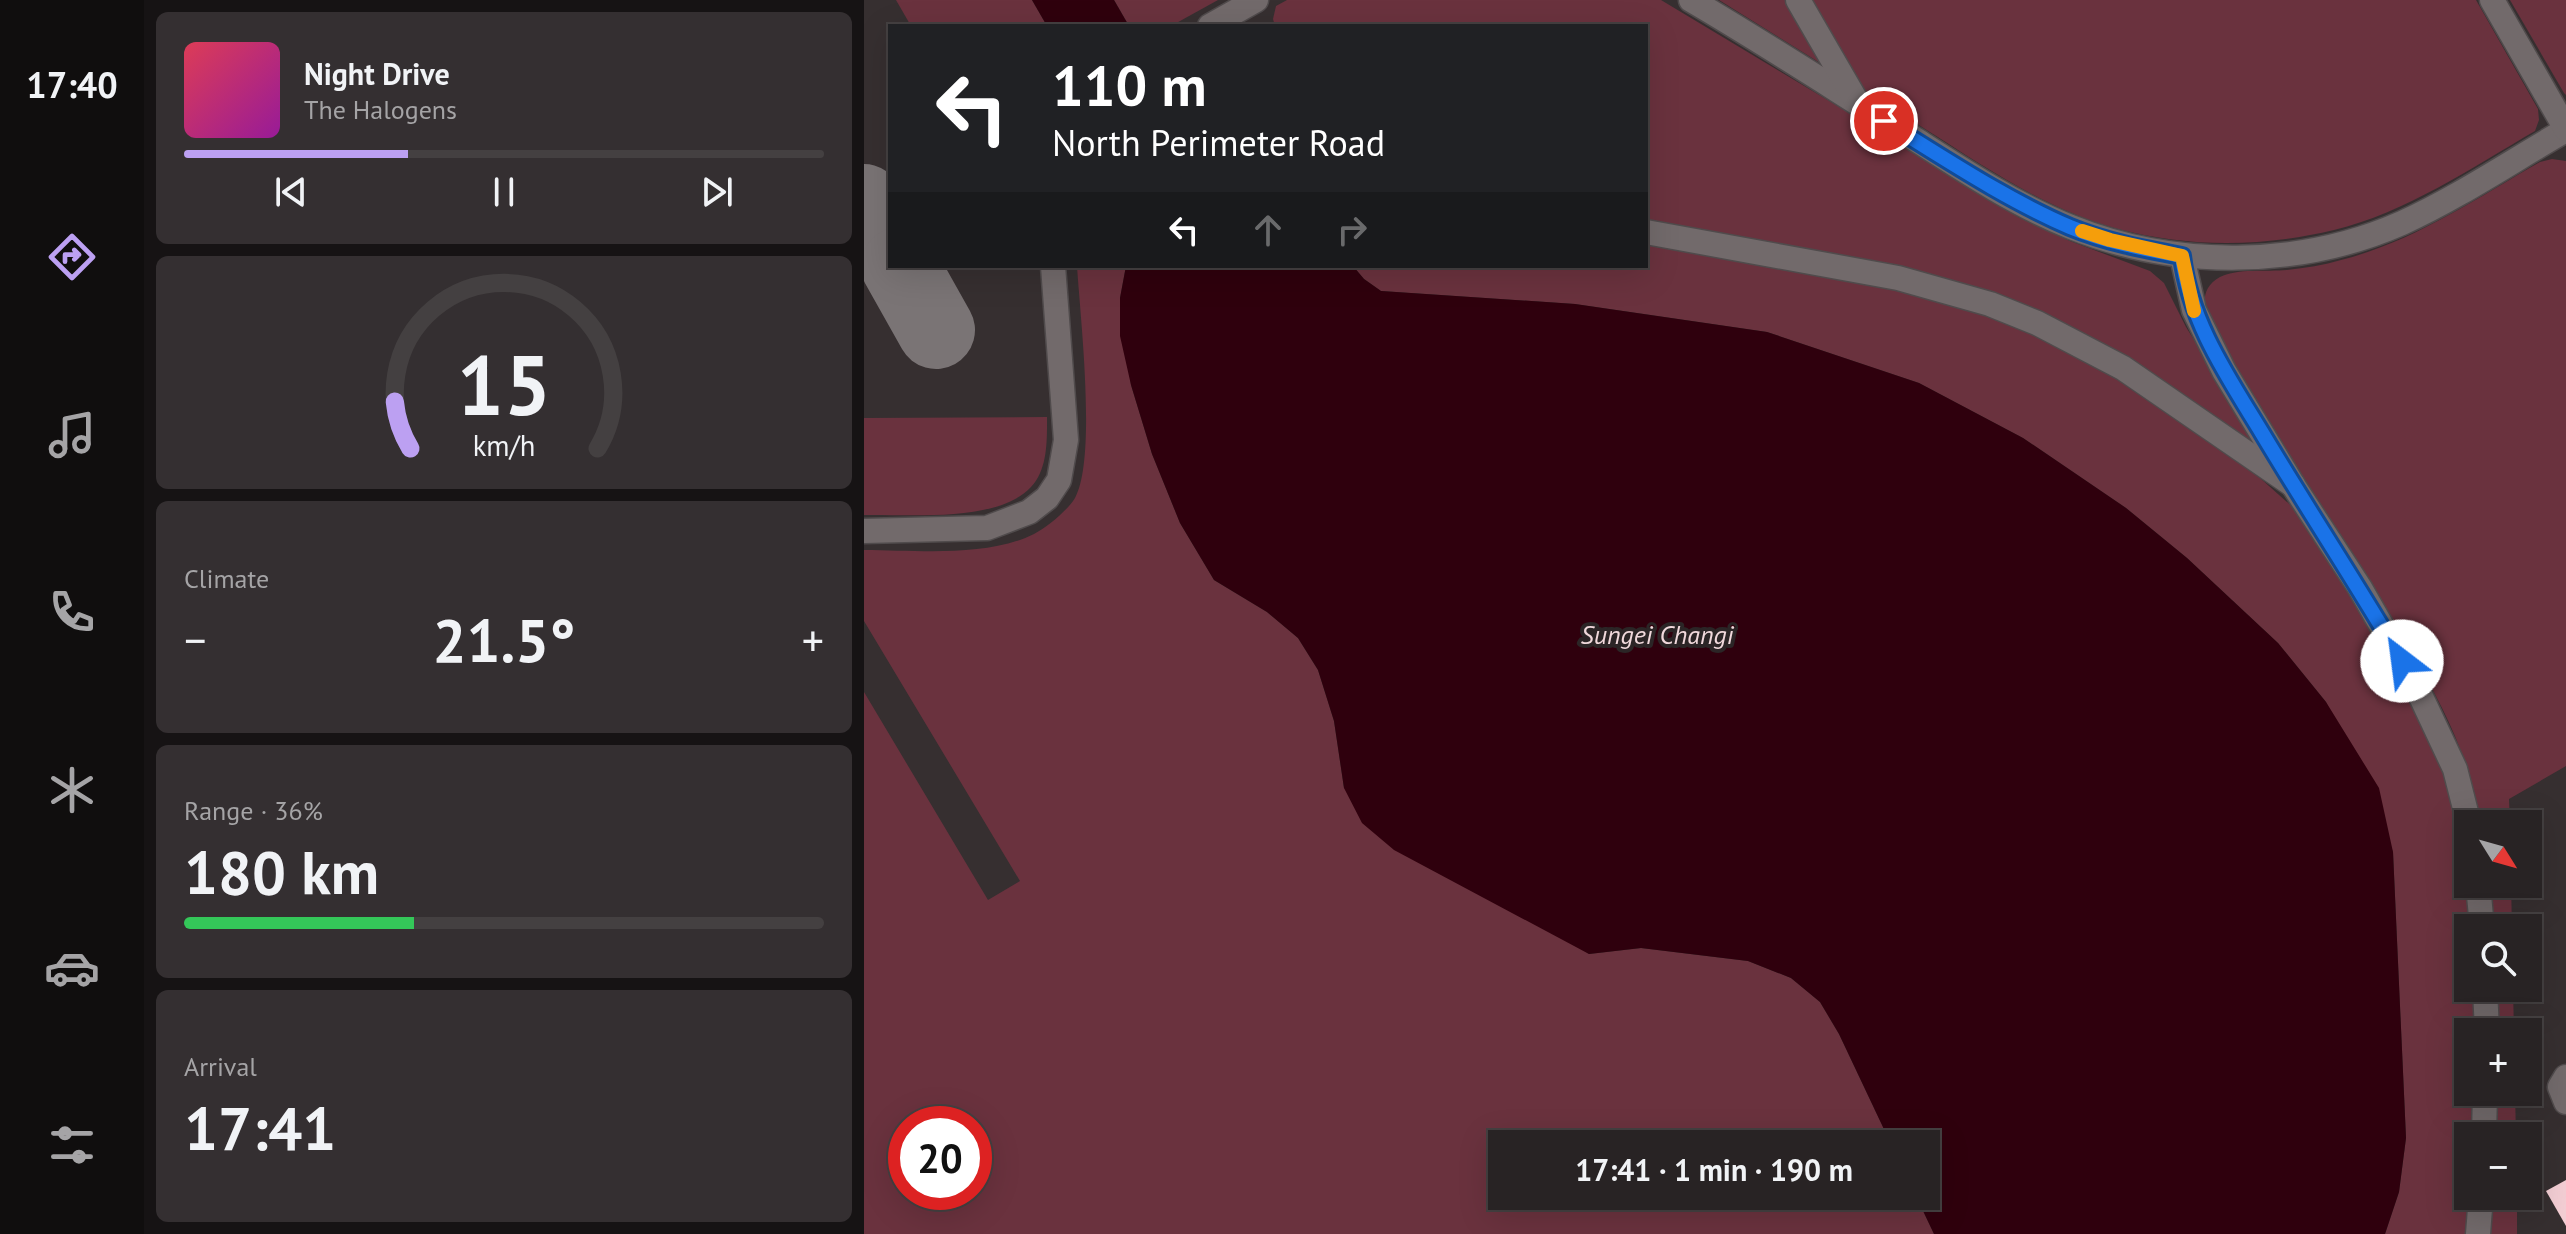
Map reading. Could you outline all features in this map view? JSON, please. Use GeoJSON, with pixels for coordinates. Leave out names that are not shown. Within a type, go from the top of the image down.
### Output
{"type":"FeatureCollection","features":[{"type":"Feature","properties":{"kind":"lane"},"geometry":{"type":"LineString","coordinates":[[1691,0],[1963,170],[2070,227],[2110,240],[2182,256],[2289,255],[2357,239],[2402,223],[2566,129],[2492,0]]}},
{"type":"Feature","properties":{"kind":"lane"},"geometry":{"type":"LineString","coordinates":[[1798,0],[1858,104]]}},
{"type":"Feature","properties":{"kind":"lane"},"geometry":{"type":"LineString","coordinates":[[1216,24],[1252,11]]}},
{"type":"Feature","properties":{"kind":"lane"},"geometry":{"type":"LineString","coordinates":[[1648,232],[1898,278],[1990,304],[2049,329],[2123,368],[2293,485]]}},
{"type":"Feature","properties":{"kind":"lane"},"geometry":{"type":"LineString","coordinates":[[2182,256],[2194,310],[2224,371],[2360,588],[2416,686],[2455,769],[2465,810]]}},
{"type":"Feature","properties":{"kind":"lane"},"geometry":{"type":"LineString","coordinates":[[864,531],[987,528],[1029,512],[1047,498],[1059,480],[1066,440],[1053,268]]}},
{"type":"Feature","properties":{"kind":"lane"},"geometry":{"type":"LineString","coordinates":[[2566,1077],[2560,1087],[2566,1102]]}},
{"type":"Feature","properties":{"kind":"lane"},"geometry":{"type":"LineString","coordinates":[[2478,1234],[2480,1210]]}},
{"type":"Feature","properties":{"kind":"shaded area"},"geometry":{"type":"Polygon","coordinates":[[[896,0],[1032,0],[1046,24],[910,24],[896,0]]]}},
{"type":"Feature","properties":{"kind":"shaded area"},"geometry":{"type":"Polygon","coordinates":[[[1114,0],[1218,0],[1175,24],[1128,24],[1114,0]]]}},
{"type":"Feature","properties":{"kind":"shaded area"},"geometry":{"type":"Polygon","coordinates":[[[1287,0],[1661,0],[2018,217],[2070,241],[2150,271],[2164,283],[2186,327],[2253,437],[2249,442],[2090,341],[1648,225],[1648,24],[1274,24],[1276,6],[1287,0]]]}},
{"type":"Feature","properties":{"kind":"shaded area"},"geometry":{"type":"Polygon","coordinates":[[[1719,0],[2476,0],[2538,109],[2539,120],[2535,131],[2463,174],[2412,201],[2360,222],[2280,240],[2226,243],[2172,240],[2092,221],[2042,199],[1719,0]]]}},
{"type":"Feature","properties":{"kind":"shaded area"},"geometry":{"type":"Polygon","coordinates":[[[2510,0],[2566,0],[2566,95],[2564,93],[2510,0]]]}},
{"type":"Feature","properties":{"kind":"shaded area"},"geometry":{"type":"Polygon","coordinates":[[[2552,159],[2566,161],[2566,766],[2509,799],[2509,810],[2477,810],[2461,751],[2429,682],[2224,349],[2207,319],[2205,301],[2210,285],[2227,274],[2321,265],[2394,242],[2444,218],[2540,162],[2552,159]]]}},
{"type":"Feature","properties":{"kind":"shaded area"},"geometry":{"type":"Polygon","coordinates":[[[1648,241],[1884,282],[1991,311],[2109,369],[2220,446],[2260,478],[2296,510],[2362,607],[2447,768],[2456,810],[2454,810],[2454,898],[2468,898],[2470,914],[2454,914],[2454,1002],[2477,1002],[2477,1018],[2454,1018],[2454,1106],[2477,1106],[2476,1122],[2454,1122],[2454,1210],[2471,1210],[2468,1234],[2385,1234],[2399,1192],[2406,1138],[2393,852],[2326,702],[2278,643],[2187,558],[2126,508],[2023,438],[1919,383],[1767,332],[1575,304],[1381,291],[1355,268],[1648,268],[1648,241]]]}},
{"type":"Feature","properties":{"kind":"shaded area"},"geometry":{"type":"Polygon","coordinates":[[[1077,268],[1126,268],[1120,298],[1131,385],[1152,454],[1180,523],[1214,580],[1267,612],[1298,638],[1318,670],[1334,721],[1344,788],[1589,954],[1641,948],[1748,961],[1791,978],[1820,1002],[1839,1034],[1884,1130],[1488,1130],[1488,1210],[1923,1210],[1934,1234],[864,1234],[864,692],[988,900],[1020,881],[864,621],[864,550],[973,550],[1015,542],[1034,534],[1056,518],[1075,498],[1082,479],[1086,420],[1077,268]]]}},
{"type":"Feature","properties":{"kind":"shaded area"},"geometry":{"type":"Polygon","coordinates":[[[1047,417],[1041,472],[1031,487],[1016,498],[997,506],[952,514],[864,515],[864,418],[1047,417]]]}},
{"type":"Feature","properties":{"kind":"shaded area"},"geometry":{"type":"Polygon","coordinates":[[[2489,898],[2511,898],[2512,914],[2491,914],[2489,898]]]}},
{"type":"Feature","properties":{"kind":"shaded area"},"geometry":{"type":"Polygon","coordinates":[[[2496,1002],[2513,1002],[2514,1018],[2496,1018],[2496,1002]]]}},
{"type":"Feature","properties":{"kind":"shaded area"},"geometry":{"type":"Polygon","coordinates":[[[2496,1106],[2515,1106],[2516,1122],[2495,1122],[2496,1106]]]}},
{"type":"Feature","properties":{"kind":"shaded area"},"geometry":{"type":"Polygon","coordinates":[[[2491,1210],[2517,1210],[2517,1234],[2490,1234],[2491,1210]]]}},
{"type":"Feature","properties":{"kind":"water"},"geometry":{"type":"Polygon","coordinates":[[[1032,0],[1114,0],[1128,24],[1046,24],[1032,0]]]}},
{"type":"Feature","properties":{"kind":"water","name":"Sungei Changi"},"geometry":{"type":"Polygon","coordinates":[[[1126,268],[1355,268],[1381,291],[1575,304],[1767,332],[1919,383],[2023,438],[2126,508],[2187,558],[2278,643],[2326,702],[2379,788],[2393,852],[2406,1138],[2399,1192],[2385,1234],[1934,1234],[1923,1210],[1940,1210],[1940,1130],[1884,1130],[1839,1034],[1820,1002],[1791,978],[1748,961],[1641,948],[1589,954],[1394,850],[1362,823],[1344,788],[1334,721],[1318,670],[1298,638],[1267,612],[1214,580],[1180,523],[1152,454],[1120,336],[1120,298],[1126,268]]]}},
{"type":"Feature","properties":{"kind":"building"},"geometry":{"type":"Polygon","coordinates":[[[2566,1180],[2566,1226],[2546,1191],[2566,1180]]]}},
{"type":"Feature","properties":{"kind":"taxiway"},"geometry":{"type":"LineString","coordinates":[[864,203],[888,245]]}},
{"type":"Feature","properties":{"kind":"taxiway"},"geometry":{"type":"LineString","coordinates":[[901,268],[936,330]]}},
{"type":"Feature","properties":{"kind":"slow traffic"},"geometry":{"type":"LineString","coordinates":[[2082,231],[2148,250],[2182,256],[2194,311]]}},
{"type":"Feature","properties":{"kind":"route"},"geometry":{"type":"LineString","coordinates":[[1884,121],[1963,170],[2070,227],[2148,250],[2182,256],[2194,310],[2224,371],[2402,661]]}}]}
